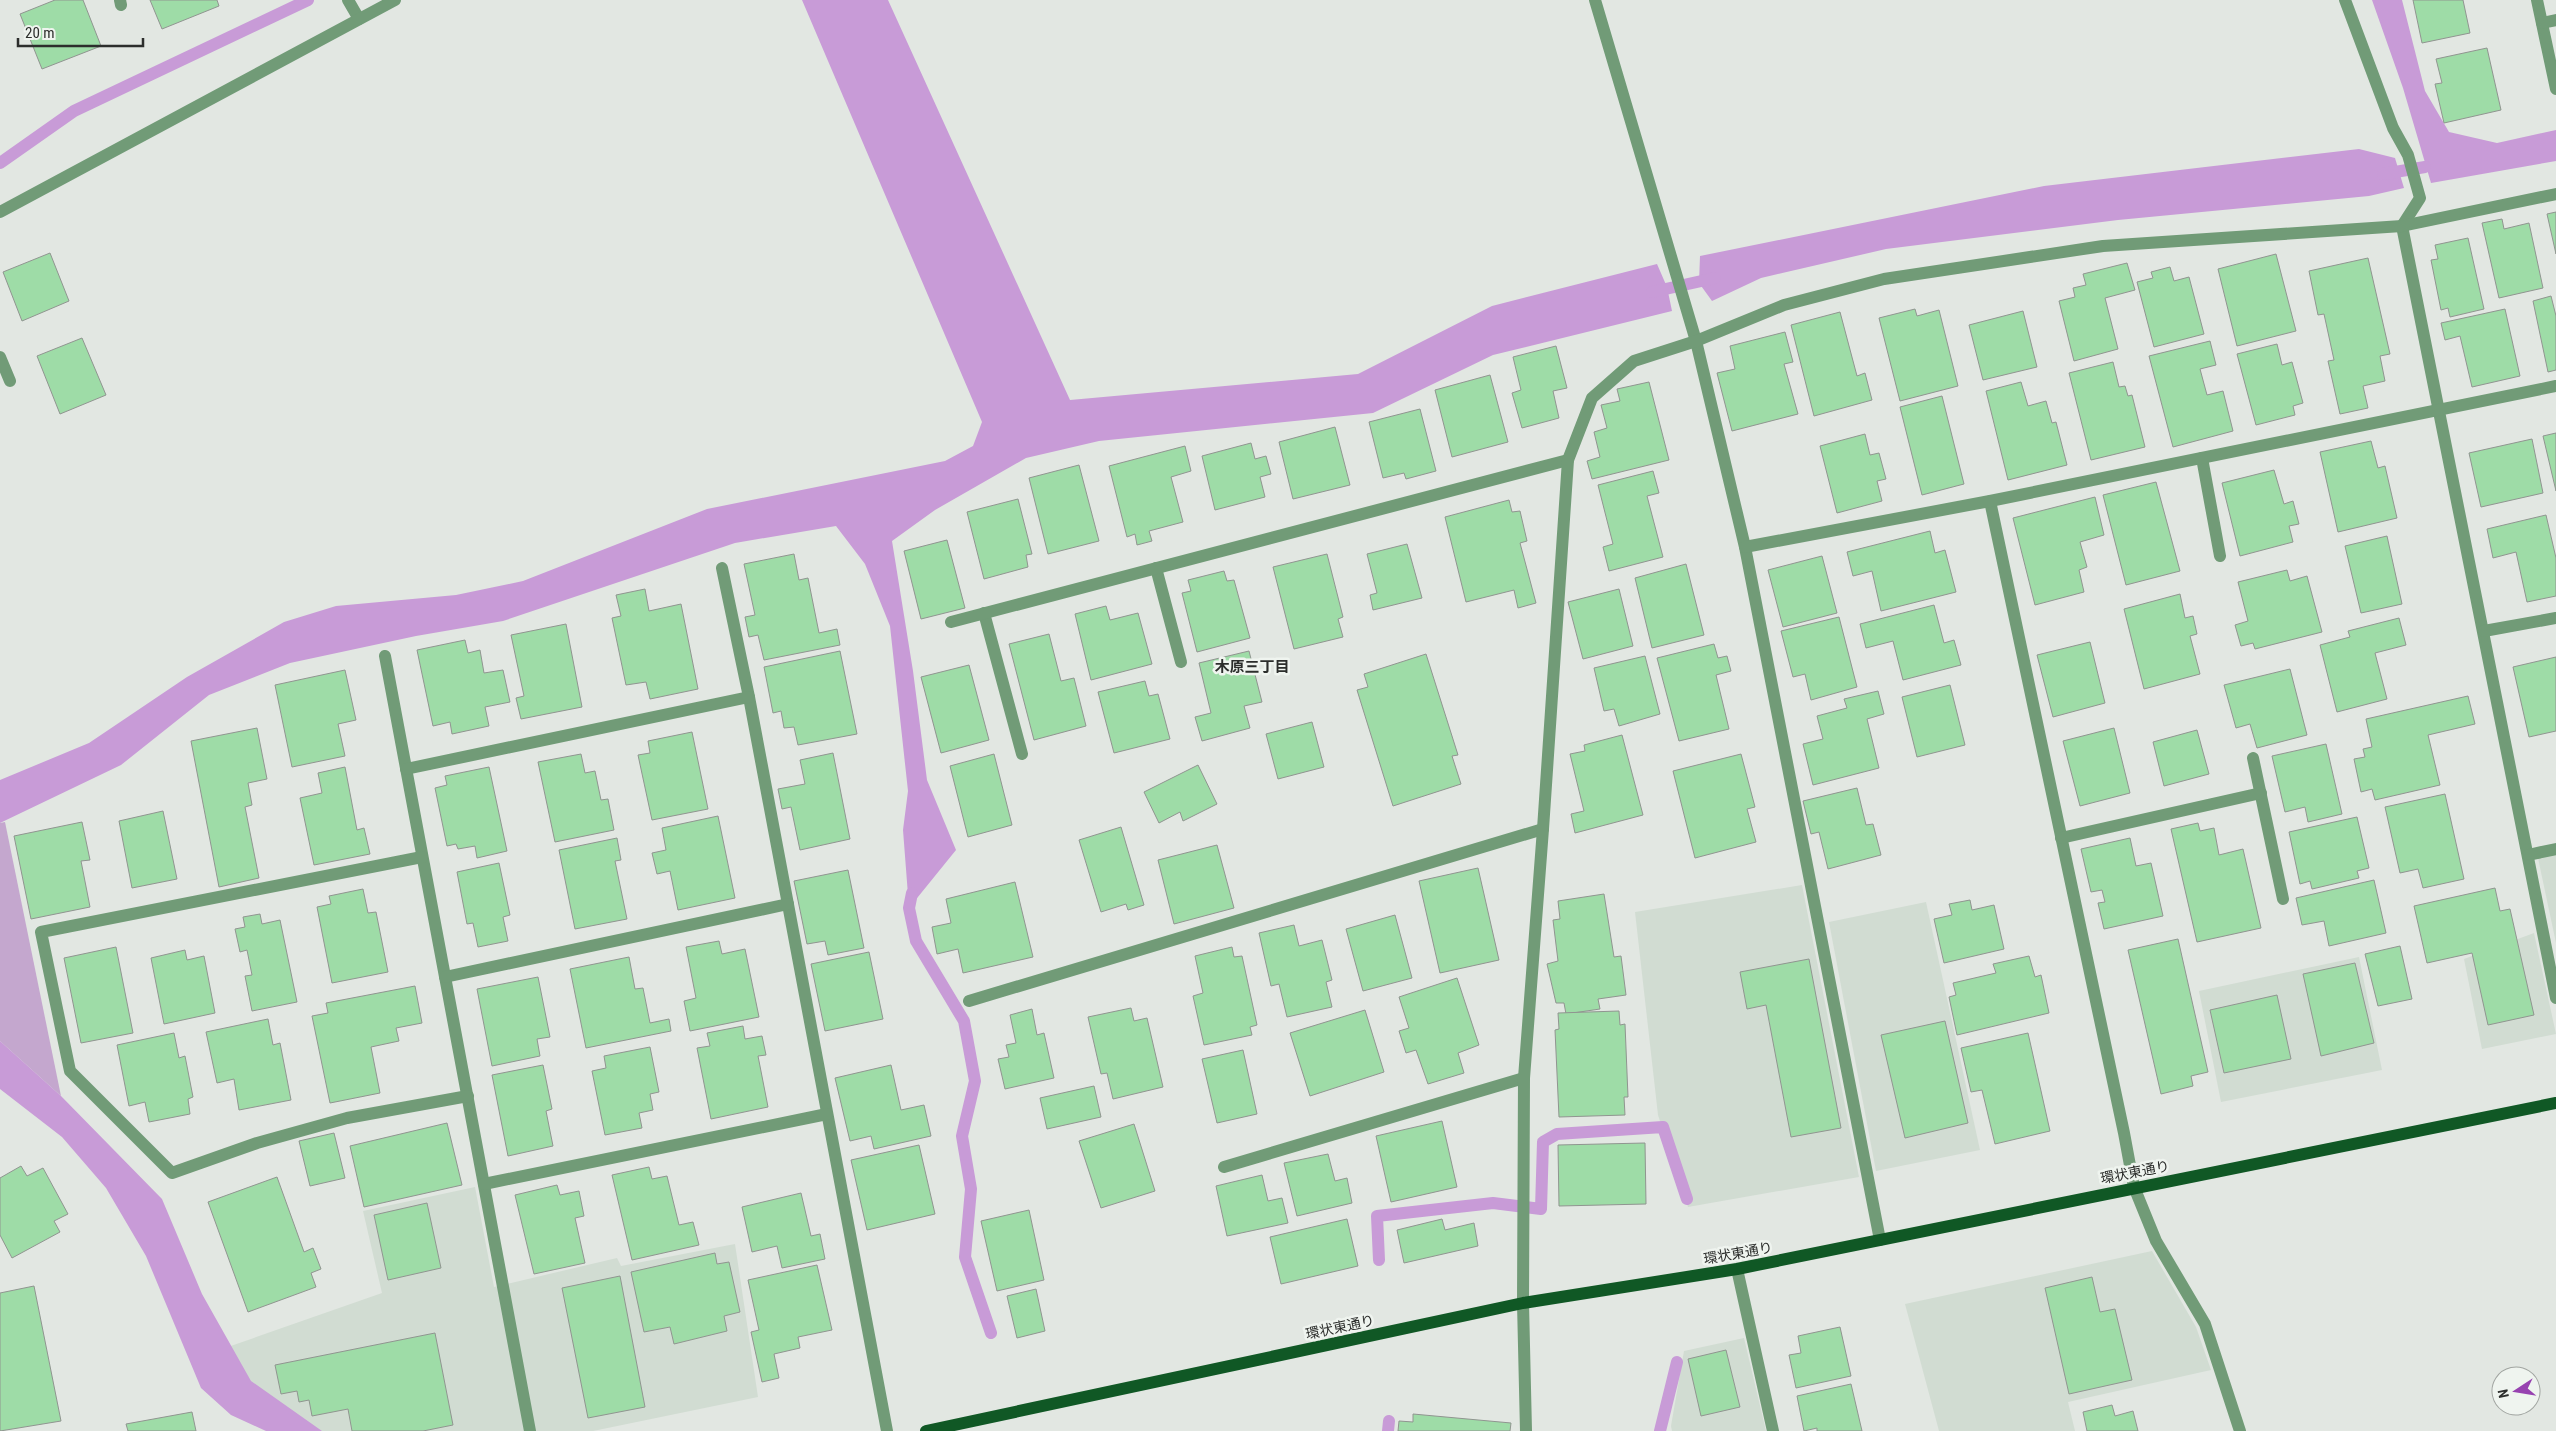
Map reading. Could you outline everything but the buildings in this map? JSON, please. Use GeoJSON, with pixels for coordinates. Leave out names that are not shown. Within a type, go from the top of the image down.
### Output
{"type":"FeatureCollection","features":[{"type":"Feature","properties":{"kind":"main road","name":"環状東通り"},"geometry":{"type":"LineString","coordinates":[[926,1431],[1523,1303],[1737,1269],[2134,1187],[2556,1103]]}},
{"type":"Feature","properties":{"kind":"street"},"geometry":{"type":"LineString","coordinates":[[348,0],[359,19]]}},
{"type":"Feature","properties":{"kind":"street"},"geometry":{"type":"LineString","coordinates":[[0,212],[395,0]]}},
{"type":"Feature","properties":{"kind":"street"},"geometry":{"type":"LineString","coordinates":[[1595,0],[1688,309],[1745,546],[1880,1240]]}},
{"type":"Feature","properties":{"kind":"street"},"geometry":{"type":"LineString","coordinates":[[2345,0],[2393,128],[2408,155],[2420,198],[2402,226],[2556,998]]}},
{"type":"Feature","properties":{"kind":"street"},"geometry":{"type":"LineString","coordinates":[[2537,0],[2556,89]]}},
{"type":"Feature","properties":{"kind":"street"},"geometry":{"type":"LineString","coordinates":[[2542,23],[2556,20]]}},
{"type":"Feature","properties":{"kind":"street"},"geometry":{"type":"LineString","coordinates":[[1526,1431],[1523,1303],[1524,1078],[1544,829],[1568,460],[1592,398],[1634,361],[1696,341],[1784,305],[1884,279],[2103,246],[2402,226],[2556,194]]}},
{"type":"Feature","properties":{"kind":"street"},"geometry":{"type":"LineString","coordinates":[[0,357],[10,381]]}},
{"type":"Feature","properties":{"kind":"street"},"geometry":{"type":"LineString","coordinates":[[1745,546],[1990,501],[2556,386]]}},
{"type":"Feature","properties":{"kind":"street"},"geometry":{"type":"LineString","coordinates":[[2202,458],[2220,556]]}},
{"type":"Feature","properties":{"kind":"street"},"geometry":{"type":"LineString","coordinates":[[951,622],[1568,460]]}},
{"type":"Feature","properties":{"kind":"street"},"geometry":{"type":"LineString","coordinates":[[1990,501],[2134,1187],[2156,1241],[2205,1324],[2240,1431]]}},
{"type":"Feature","properties":{"kind":"street"},"geometry":{"type":"LineString","coordinates":[[722,568],[749,697],[887,1431]]}},
{"type":"Feature","properties":{"kind":"street"},"geometry":{"type":"LineString","coordinates":[[1156,568],[1182,662]]}},
{"type":"Feature","properties":{"kind":"street"},"geometry":{"type":"LineString","coordinates":[[984,613],[1022,754]]}},
{"type":"Feature","properties":{"kind":"street"},"geometry":{"type":"LineString","coordinates":[[2484,631],[2556,618]]}},
{"type":"Feature","properties":{"kind":"street"},"geometry":{"type":"LineString","coordinates":[[385,656],[530,1431]]}},
{"type":"Feature","properties":{"kind":"street"},"geometry":{"type":"LineString","coordinates":[[406,770],[749,697]]}},
{"type":"Feature","properties":{"kind":"street"},"geometry":{"type":"LineString","coordinates":[[2253,758],[2283,899]]}},
{"type":"Feature","properties":{"kind":"street"},"geometry":{"type":"LineString","coordinates":[[2062,838],[2261,793]]}},
{"type":"Feature","properties":{"kind":"street"},"geometry":{"type":"LineString","coordinates":[[969,1001],[1544,829]]}},
{"type":"Feature","properties":{"kind":"street"},"geometry":{"type":"LineString","coordinates":[[2528,855],[2556,849]]}},
{"type":"Feature","properties":{"kind":"street"},"geometry":{"type":"LineString","coordinates":[[422,857],[41,932],[70,1071],[172,1174],[257,1143],[347,1118],[468,1096]]}},
{"type":"Feature","properties":{"kind":"street"},"geometry":{"type":"LineString","coordinates":[[445,977],[788,904]]}},
{"type":"Feature","properties":{"kind":"street"},"geometry":{"type":"LineString","coordinates":[[1224,1167],[1524,1078]]}},
{"type":"Feature","properties":{"kind":"street"},"geometry":{"type":"LineString","coordinates":[[484,1184],[827,1114]]}},
{"type":"Feature","properties":{"kind":"street"},"geometry":{"type":"LineString","coordinates":[[1737,1269],[1773,1431]]}},
{"type":"Feature","properties":{"kind":"shaded area"},"geometry":{"type":"Polygon","coordinates":[[[802,0],[888,0],[1070,400],[1358,374],[1492,306],[1657,264],[1667,287],[1672,311],[1493,355],[1373,413],[1099,441],[1026,458],[935,510],[892,541],[913,671],[927,780],[956,850],[909,908],[903,830],[908,791],[890,626],[865,564],[836,526],[735,543],[503,621],[416,636],[290,663],[209,695],[121,765],[0,823],[0,780],[89,743],[187,677],[284,622],[336,606],[456,595],[523,581],[707,509],[945,461],[973,446],[982,422],[802,0]]]}},
{"type":"Feature","properties":{"kind":"shaded area"},"geometry":{"type":"Polygon","coordinates":[[[2372,0],[2402,0],[2425,91],[2449,132],[2497,143],[2556,130],[2556,161],[2431,183],[2403,88],[2372,0]]]}},
{"type":"Feature","properties":{"kind":"shaded area"},"geometry":{"type":"Polygon","coordinates":[[[2359,149],[2395,158],[2404,188],[2369,196],[2118,220],[1886,249],[1761,278],[1712,301],[1699,283],[1700,256],[2044,186],[2359,149]]]}},
{"type":"Feature","properties":{"kind":"shaded area"},"geometry":{"type":"Polygon","coordinates":[[[5,822],[61,1096],[0,1041],[0,823],[5,822]]]}},
{"type":"Feature","properties":{"kind":"shaded area"},"geometry":{"type":"Polygon","coordinates":[[[2556,854],[2556,943],[2538,858],[2556,854]]]}},
{"type":"Feature","properties":{"kind":"shaded area"},"geometry":{"type":"Polygon","coordinates":[[[1802,885],[1859,1177],[1688,1207],[1658,1115],[1635,912],[1802,885]]]}},
{"type":"Feature","properties":{"kind":"shaded area"},"geometry":{"type":"Polygon","coordinates":[[[1926,902],[1980,1150],[1876,1171],[1829,922],[1926,902]]]}},
{"type":"Feature","properties":{"kind":"shaded area"},"geometry":{"type":"Polygon","coordinates":[[[2534,933],[2556,1034],[2482,1049],[2464,959],[2534,933]]]}},
{"type":"Feature","properties":{"kind":"shaded area"},"geometry":{"type":"Polygon","coordinates":[[[2359,957],[2382,1070],[2221,1102],[2199,991],[2359,957]]]}},
{"type":"Feature","properties":{"kind":"shaded area"},"geometry":{"type":"Polygon","coordinates":[[[0,1041],[61,1096],[162,1199],[202,1294],[251,1381],[322,1431],[266,1431],[231,1415],[201,1388],[146,1256],[106,1188],[62,1137],[0,1089],[0,1041]]]}},
{"type":"Feature","properties":{"kind":"shaded area"},"geometry":{"type":"Polygon","coordinates":[[[475,1187],[494,1287],[617,1258],[621,1266],[735,1244],[758,1397],[593,1431],[313,1431],[246,1386],[225,1348],[382,1293],[363,1211],[475,1187]]]}},
{"type":"Feature","properties":{"kind":"shaded area"},"geometry":{"type":"Polygon","coordinates":[[[2152,1251],[2196,1327],[2211,1370],[2068,1402],[2075,1431],[1939,1431],[1905,1304],[2152,1251]]]}},
{"type":"Feature","properties":{"kind":"shaded area"},"geometry":{"type":"Polygon","coordinates":[[[1744,1338],[1766,1431],[1672,1431],[1671,1426],[1684,1351],[1744,1338]]]}},
{"type":"Feature","properties":{"kind":"waterway"},"geometry":{"type":"LineString","coordinates":[[0,163],[74,111],[308,0]]}},
{"type":"Feature","properties":{"kind":"waterway"},"geometry":{"type":"LineString","coordinates":[[2383,174],[2425,167]]}},
{"type":"Feature","properties":{"kind":"waterway"},"geometry":{"type":"LineString","coordinates":[[1652,292],[1715,278]]}},
{"type":"Feature","properties":{"kind":"waterway"},"geometry":{"type":"LineString","coordinates":[[912,893],[909,908],[916,941],[964,1021],[975,1081],[962,1136],[971,1189],[965,1257],[991,1333]]}},
{"type":"Feature","properties":{"kind":"waterway"},"geometry":{"type":"LineString","coordinates":[[1379,1260],[1377,1216],[1493,1203],[1541,1209],[1543,1142],[1557,1134],[1663,1127],[1687,1199]]}},
{"type":"Feature","properties":{"kind":"waterway"},"geometry":{"type":"LineString","coordinates":[[1660,1431],[1677,1362]]}},
{"type":"Feature","properties":{"kind":"waterway"},"geometry":{"type":"LineString","coordinates":[[1388,1431],[1389,1421]]}},
{"type":"Feature","properties":{"kind":"district","name":"木原三丁目"},"geometry":{"type":"Point","coordinates":[1252,667]}}]}
